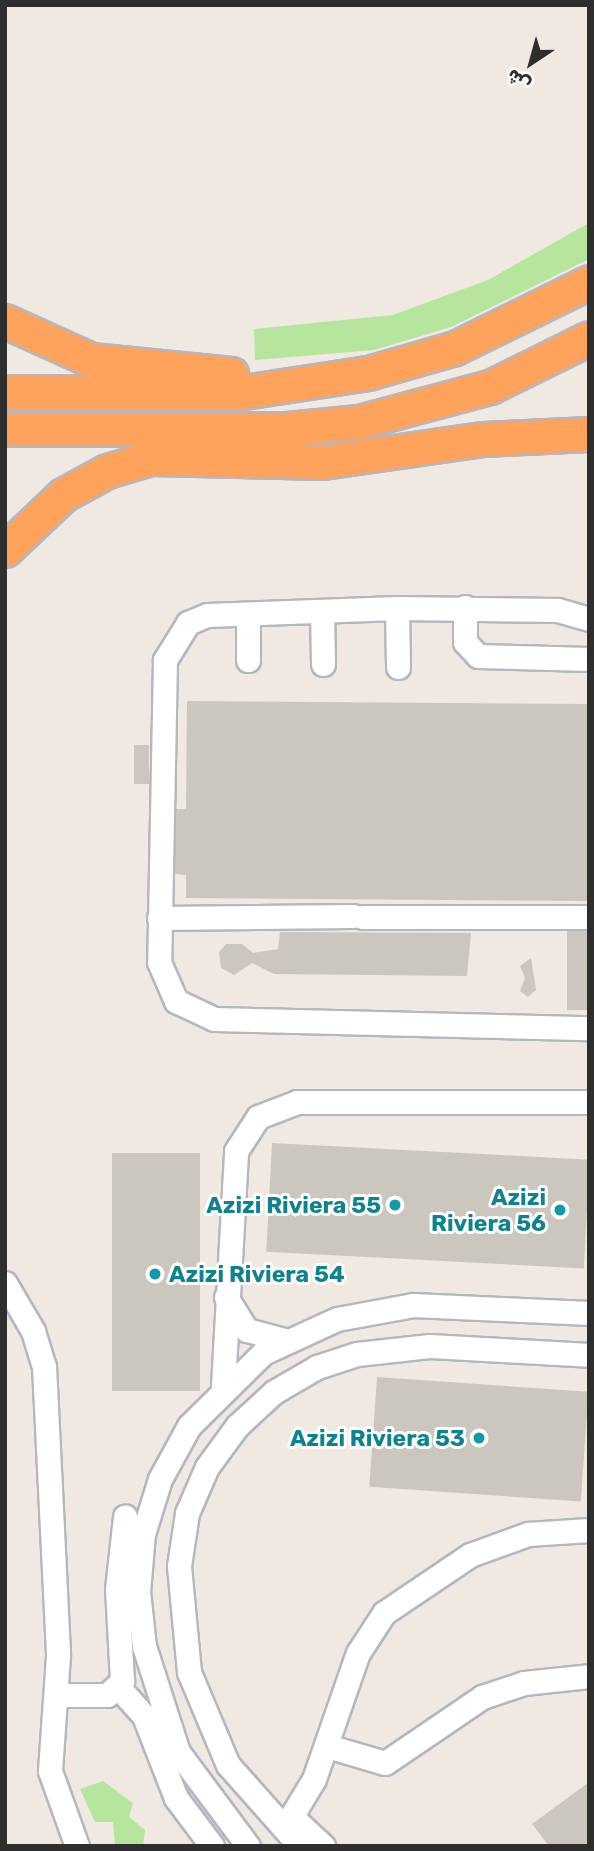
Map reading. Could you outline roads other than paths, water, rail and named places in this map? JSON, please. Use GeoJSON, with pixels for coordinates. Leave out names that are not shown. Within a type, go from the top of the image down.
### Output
{"type":"FeatureCollection","features":[{"type":"Feature","properties":{"kind":"highway"},"geometry":{"type":"LineString","coordinates":[[5,392],[225,393],[299,385],[455,348],[589,282]]}},
{"type":"Feature","properties":{"kind":"highway"},"geometry":{"type":"LineString","coordinates":[[5,321],[60,349],[119,364],[299,385]]}},
{"type":"Feature","properties":{"kind":"highway"},"geometry":{"type":"LineString","coordinates":[[246,457],[396,429],[589,338]]}},
{"type":"Feature","properties":{"kind":"highway"},"geometry":{"type":"LineString","coordinates":[[5,429],[323,427],[490,387]]}},
{"type":"Feature","properties":{"kind":"highway"},"geometry":{"type":"LineString","coordinates":[[5,550],[62,495],[107,471],[174,455],[334,461],[483,439],[589,434]]}},
{"type":"Feature","properties":{"kind":"street"},"geometry":{"type":"LineString","coordinates":[[465,607],[465,642],[478,656],[589,659]]}},
{"type":"Feature","properties":{"kind":"street"},"geometry":{"type":"LineString","coordinates":[[589,619],[557,610],[465,607],[197,618],[180,631],[165,660],[159,918],[164,983],[176,1001],[204,1017],[589,1028]]}},
{"type":"Feature","properties":{"kind":"street"},"geometry":{"type":"LineString","coordinates":[[397,608],[398,667]]}},
{"type":"Feature","properties":{"kind":"street"},"geometry":{"type":"LineString","coordinates":[[321,611],[323,664]]}},
{"type":"Feature","properties":{"kind":"street"},"geometry":{"type":"LineString","coordinates":[[248,614],[248,660]]}},
{"type":"Feature","properties":{"kind":"street"},"geometry":{"type":"LineString","coordinates":[[159,918],[589,917]]}},
{"type":"Feature","properties":{"kind":"street"},"geometry":{"type":"LineString","coordinates":[[223,1386],[236,1151],[258,1117],[276,1107],[589,1102]]}},
{"type":"Feature","properties":{"kind":"street"},"geometry":{"type":"LineString","coordinates":[[5,1283],[30,1325],[44,1366],[58,1695],[50,1771],[77,1846]]}},
{"type":"Feature","properties":{"kind":"street"},"geometry":{"type":"LineString","coordinates":[[226,1297],[247,1330],[285,1340]]}},
{"type":"Feature","properties":{"kind":"street"},"geometry":{"type":"LineString","coordinates":[[248,1846],[191,1777],[166,1727],[144,1646],[138,1592],[143,1534],[160,1479],[189,1426],[223,1386],[285,1340],[337,1319],[413,1305],[589,1313]]}},
{"type":"Feature","properties":{"kind":"street"},"geometry":{"type":"LineString","coordinates":[[300,1846],[228,1765],[189,1672],[179,1592],[191,1501],[237,1426],[295,1378],[357,1354],[430,1346],[589,1355]]}},
{"type":"Feature","properties":{"kind":"street"},"geometry":{"type":"LineString","coordinates":[[125,1516],[117,1589],[119,1688],[144,1716],[176,1798],[212,1846]]}},
{"type":"Feature","properties":{"kind":"street"},"geometry":{"type":"LineString","coordinates":[[292,1816],[327,1746],[358,1653],[398,1599],[498,1543],[589,1530]]}},
{"type":"Feature","properties":{"kind":"street"},"geometry":{"type":"LineString","coordinates":[[327,1746],[386,1763],[482,1697],[536,1681],[589,1676]]}},
{"type":"Feature","properties":{"kind":"street"},"geometry":{"type":"LineString","coordinates":[[58,1695],[107,1695],[119,1688]]}},
{"type":"Feature","properties":{"kind":"street"},"geometry":{"type":"LineString","coordinates":[[228,1765],[292,1816],[323,1846]]}},
{"type":"Feature","properties":{"kind":"place","name":"Azizi Riviera 55"},"geometry":{"type":"Point","coordinates":[395,1205]}},
{"type":"Feature","properties":{"kind":"place","name":"Azizi Riviera 56"},"geometry":{"type":"Point","coordinates":[560,1210]}},
{"type":"Feature","properties":{"kind":"place","name":"Azizi Riviera 54"},"geometry":{"type":"Point","coordinates":[155,1274]}},
{"type":"Feature","properties":{"kind":"place","name":"Azizi Riviera 53"},"geometry":{"type":"Point","coordinates":[479,1438]}}]}
